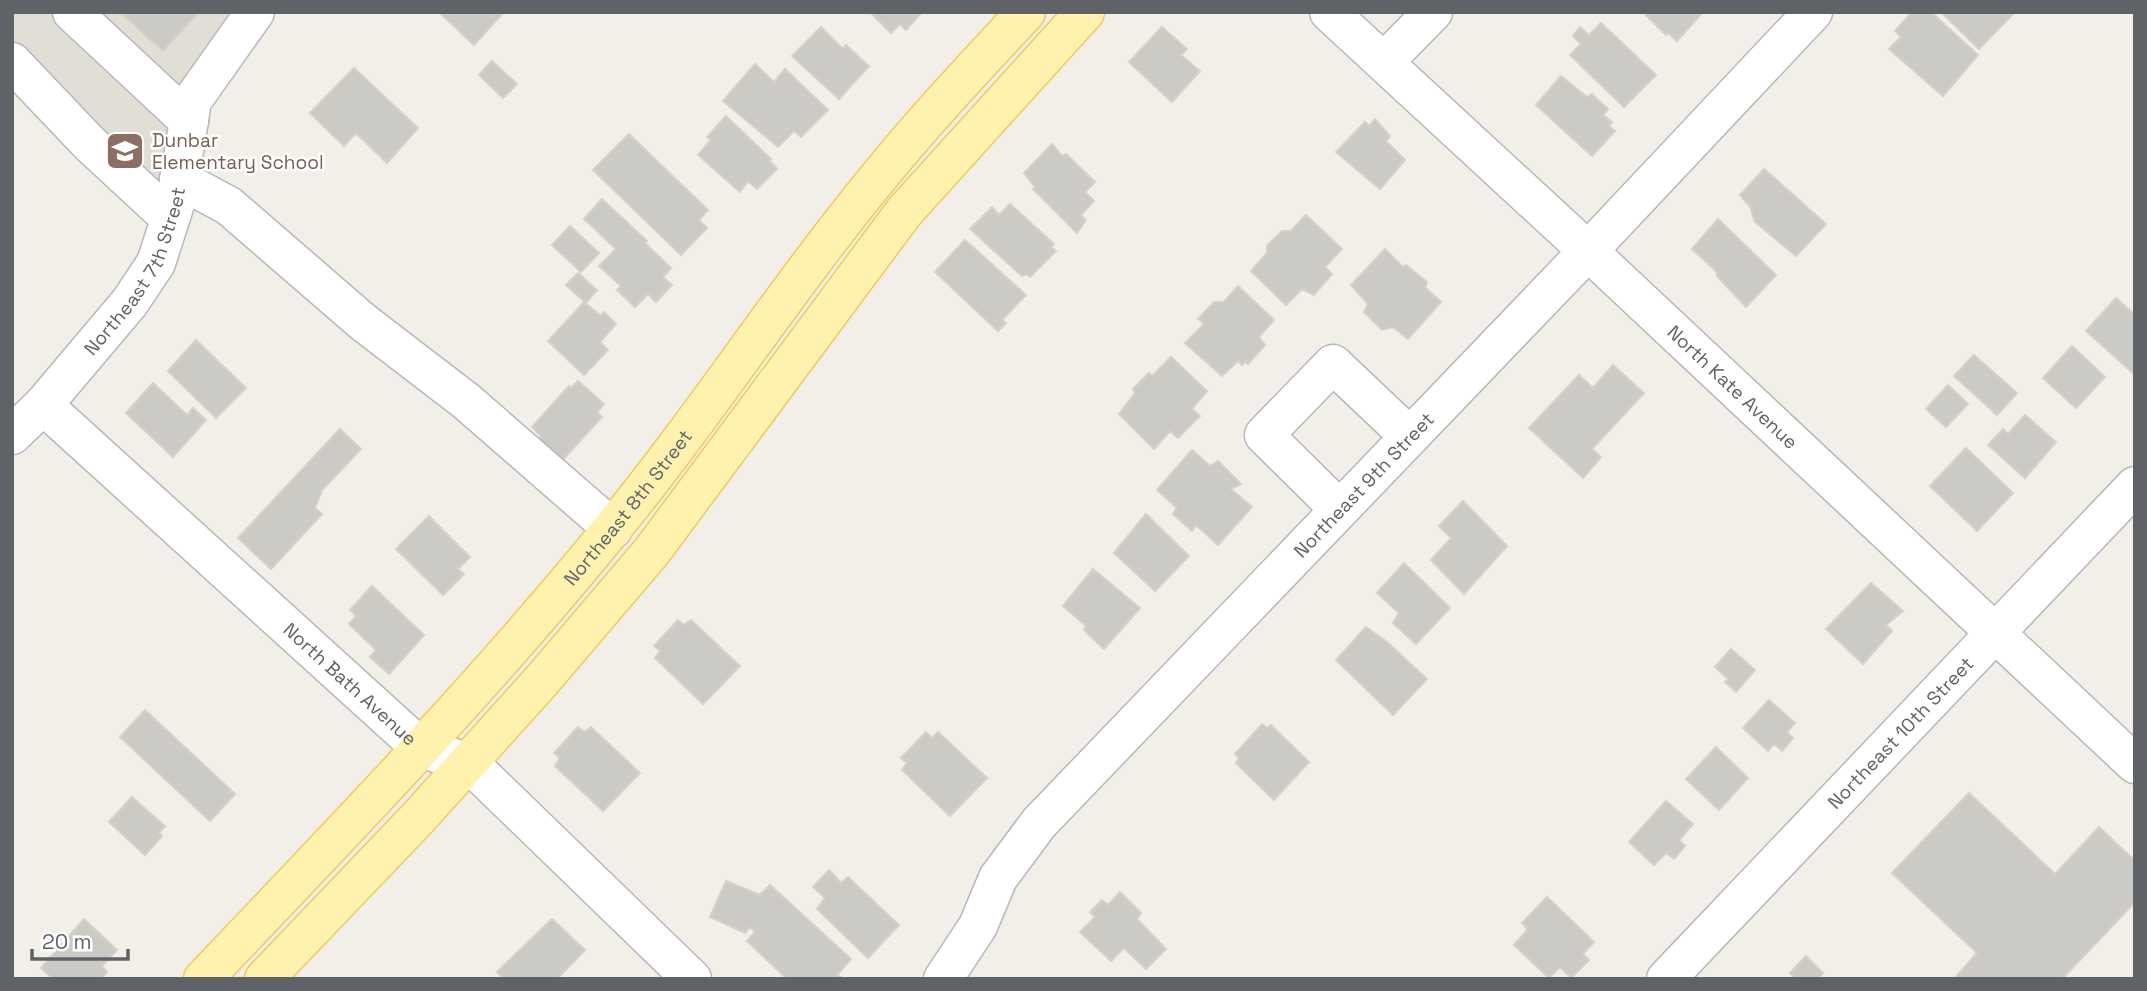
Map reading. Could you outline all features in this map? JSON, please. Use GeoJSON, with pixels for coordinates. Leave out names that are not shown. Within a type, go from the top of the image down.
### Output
{"type":"FeatureCollection","features":[{"type":"Feature","properties":{"kind":"main road","name":"Northeast 8th Street"},"geometry":{"type":"LineString","coordinates":[[203,979],[422,749],[516,644],[613,529],[877,178],[1026,12]]}},
{"type":"Feature","properties":{"kind":"main road"},"geometry":{"type":"LineString","coordinates":[[264,979],[418,818],[544,679],[652,551],[904,212],[1085,12]]}},
{"type":"Feature","properties":{"kind":"street"},"geometry":{"type":"LineString","coordinates":[[72,12],[189,121]]}},
{"type":"Feature","properties":{"kind":"street","name":"Northeast 7th Street"},"geometry":{"type":"LineString","coordinates":[[12,435],[43,405],[131,302],[156,262],[179,180],[192,101],[255,12]]}},
{"type":"Feature","properties":{"kind":"street","name":"North Kate Avenue"},"geometry":{"type":"LineString","coordinates":[[1329,12],[2135,764]]}},
{"type":"Feature","properties":{"kind":"street"},"geometry":{"type":"LineString","coordinates":[[1384,62],[1433,12]]}},
{"type":"Feature","properties":{"kind":"street","name":"Northeast 9th Street"},"geometry":{"type":"LineString","coordinates":[[943,979],[978,926],[998,878],[1039,823],[1588,251],[1813,12]]}},
{"type":"Feature","properties":{"kind":"street"},"geometry":{"type":"LineString","coordinates":[[12,62],[89,143],[170,218]]}},
{"type":"Feature","properties":{"kind":"street"},"geometry":{"type":"LineString","coordinates":[[179,180],[229,206],[363,321],[466,401],[613,529]]}},
{"type":"Feature","properties":{"kind":"street"},"geometry":{"type":"LineString","coordinates":[[1339,509],[1264,435],[1332,365],[1409,436]]}},
{"type":"Feature","properties":{"kind":"street","name":"North Bath Avenue"},"geometry":{"type":"LineString","coordinates":[[43,405],[422,749],[468,762],[692,979]]}},
{"type":"Feature","properties":{"kind":"street","name":"Northeast 10th Street"},"geometry":{"type":"LineString","coordinates":[[1666,979],[2135,486]]}},
{"type":"Feature","properties":{"kind":"shaded area","name":"Dunbar Elementary School"},"geometry":{"type":"Polygon","coordinates":[[[12,12],[239,12],[151,216],[12,84],[12,12]]]}},
{"type":"Feature","properties":{"kind":"building"},"geometry":{"type":"Polygon","coordinates":[[[120,12],[199,12],[163,51],[120,12]]]}},
{"type":"Feature","properties":{"kind":"building"},"geometry":{"type":"Polygon","coordinates":[[[504,12],[474,45],[441,14],[504,12]]]}},
{"type":"Feature","properties":{"kind":"building"},"geometry":{"type":"Polygon","coordinates":[[[870,12],[922,12],[906,30],[900,24],[891,33],[870,12]]]}},
{"type":"Feature","properties":{"kind":"building"},"geometry":{"type":"Polygon","coordinates":[[[1648,12],[1703,12],[1677,41],[1668,33],[1666,35],[1646,15],[1648,12]]]}},
{"type":"Feature","properties":{"kind":"building"},"geometry":{"type":"Polygon","coordinates":[[[1912,12],[1931,12],[1978,55],[1943,96],[1889,49],[1901,37],[1895,31],[1912,12]]]}},
{"type":"Feature","properties":{"kind":"building"},"geometry":{"type":"Polygon","coordinates":[[[1941,12],[2015,12],[1979,49],[1941,12]]]}},
{"type":"Feature","properties":{"kind":"building"},"geometry":{"type":"Polygon","coordinates":[[[1601,23],[1656,75],[1624,107],[1570,55],[1581,44],[1573,36],[1580,27],[1589,35],[1601,23]]]}},
{"type":"Feature","properties":{"kind":"building"},"geometry":{"type":"Polygon","coordinates":[[[821,27],[843,49],[846,45],[869,66],[839,99],[792,56],[821,27]]]}},
{"type":"Feature","properties":{"kind":"building"},"geometry":{"type":"Polygon","coordinates":[[[1162,27],[1187,49],[1181,55],[1200,71],[1172,102],[1129,62],[1162,27]]]}},
{"type":"Feature","properties":{"kind":"building"},"geometry":{"type":"Polygon","coordinates":[[[492,61],[517,84],[503,98],[479,75],[492,61]]]}},
{"type":"Feature","properties":{"kind":"building"},"geometry":{"type":"Polygon","coordinates":[[[755,64],[774,82],[785,69],[828,110],[801,137],[794,131],[778,147],[723,101],[755,64]]]}},
{"type":"Feature","properties":{"kind":"building"},"geometry":{"type":"Polygon","coordinates":[[[354,68],[418,128],[387,163],[356,133],[344,146],[310,113],[354,68]]]}},
{"type":"Feature","properties":{"kind":"building"},"geometry":{"type":"Polygon","coordinates":[[[1561,76],[1587,97],[1592,94],[1608,109],[1603,115],[1612,122],[1609,126],[1615,131],[1592,156],[1536,105],[1561,76]]]}},
{"type":"Feature","properties":{"kind":"building"},"geometry":{"type":"Polygon","coordinates":[[[726,116],[771,159],[769,160],[777,169],[757,189],[748,181],[740,192],[698,155],[711,140],[707,137],[726,116]]]}},
{"type":"Feature","properties":{"kind":"building"},"geometry":{"type":"Polygon","coordinates":[[[1375,119],[1390,136],[1386,141],[1405,160],[1380,189],[1336,152],[1365,122],[1369,126],[1375,119]]]}},
{"type":"Feature","properties":{"kind":"building"},"geometry":{"type":"Polygon","coordinates":[[[629,134],[708,210],[699,220],[707,228],[681,255],[593,170],[629,134]]]}},
{"type":"Feature","properties":{"kind":"building"},"geometry":{"type":"Polygon","coordinates":[[[1052,144],[1062,156],[1066,154],[1095,182],[1085,192],[1094,201],[1081,215],[1086,220],[1077,233],[1033,189],[1035,187],[1024,173],[1052,144]]]}},
{"type":"Feature","properties":{"kind":"building"},"geometry":{"type":"Polygon","coordinates":[[[1764,169],[1826,224],[1796,256],[1754,221],[1751,208],[1740,195],[1764,169]]]}},
{"type":"Feature","properties":{"kind":"building"},"geometry":{"type":"Polygon","coordinates":[[[602,199],[647,241],[645,243],[671,268],[663,277],[672,285],[656,302],[648,294],[635,307],[617,290],[621,286],[599,266],[616,249],[584,219],[602,199]]]}},
{"type":"Feature","properties":{"kind":"building"},"geometry":{"type":"Polygon","coordinates":[[[1010,204],[1054,244],[1051,247],[1056,251],[1030,277],[1026,274],[1022,276],[970,229],[992,207],[999,215],[1010,204]]]}},
{"type":"Feature","properties":{"kind":"building"},"geometry":{"type":"Polygon","coordinates":[[[1306,215],[1342,249],[1325,267],[1332,274],[1314,295],[1302,289],[1286,305],[1251,271],[1267,253],[1267,246],[1282,231],[1291,231],[1306,215]]]}},
{"type":"Feature","properties":{"kind":"building"},"geometry":{"type":"Polygon","coordinates":[[[1718,219],[1776,275],[1746,307],[1717,276],[1717,272],[1692,249],[1718,219]]]}},
{"type":"Feature","properties":{"kind":"building"},"geometry":{"type":"Polygon","coordinates":[[[570,226],[599,253],[581,272],[552,245],[570,226]]]}},
{"type":"Feature","properties":{"kind":"building"},"geometry":{"type":"Polygon","coordinates":[[[965,240],[1026,295],[1002,320],[1006,323],[998,331],[935,272],[965,240]]]}},
{"type":"Feature","properties":{"kind":"building"},"geometry":{"type":"Polygon","coordinates":[[[1385,249],[1403,267],[1406,265],[1427,282],[1425,287],[1441,302],[1408,339],[1393,327],[1382,330],[1364,312],[1368,304],[1351,285],[1385,249]]]}},
{"type":"Feature","properties":{"kind":"building"},"geometry":{"type":"Polygon","coordinates":[[[578,273],[597,290],[586,303],[566,285],[578,273]]]}},
{"type":"Feature","properties":{"kind":"building"},"geometry":{"type":"Polygon","coordinates":[[[1238,286],[1274,320],[1259,337],[1265,345],[1248,364],[1245,361],[1242,365],[1238,361],[1222,376],[1185,343],[1204,324],[1198,319],[1214,302],[1224,302],[1238,286]]]}},
{"type":"Feature","properties":{"kind":"building"},"geometry":{"type":"Polygon","coordinates":[[[2116,298],[2135,315],[2135,375],[2086,331],[2116,298]]]}},
{"type":"Feature","properties":{"kind":"building"},"geometry":{"type":"Polygon","coordinates":[[[584,302],[601,316],[604,312],[616,324],[600,342],[608,350],[584,375],[548,341],[584,302]]]}},
{"type":"Feature","properties":{"kind":"building"},"geometry":{"type":"Polygon","coordinates":[[[196,340],[246,388],[216,418],[168,371],[196,340]]]}},
{"type":"Feature","properties":{"kind":"building"},"geometry":{"type":"Polygon","coordinates":[[[2072,346],[2105,377],[2076,408],[2043,378],[2072,346]]]}},
{"type":"Feature","properties":{"kind":"building"},"geometry":{"type":"Polygon","coordinates":[[[1974,355],[2017,393],[1997,415],[1954,376],[1974,355]]]}},
{"type":"Feature","properties":{"kind":"building"},"geometry":{"type":"Polygon","coordinates":[[[1171,357],[1207,391],[1192,409],[1200,416],[1178,438],[1170,431],[1154,449],[1119,414],[1135,393],[1133,389],[1149,373],[1152,376],[1171,357]]]}},
{"type":"Feature","properties":{"kind":"building"},"geometry":{"type":"Polygon","coordinates":[[[1613,365],[1644,393],[1592,449],[1601,457],[1583,478],[1529,428],[1579,375],[1593,388],[1613,365]]]}},
{"type":"Feature","properties":{"kind":"building"},"geometry":{"type":"Polygon","coordinates":[[[578,381],[604,404],[597,412],[602,417],[556,467],[532,445],[541,436],[532,427],[569,386],[571,388],[578,381]]]}},
{"type":"Feature","properties":{"kind":"building"},"geometry":{"type":"Polygon","coordinates":[[[153,383],[187,415],[193,408],[206,420],[173,457],[126,413],[153,383]]]}},
{"type":"Feature","properties":{"kind":"building"},"geometry":{"type":"Polygon","coordinates":[[[1948,385],[1968,404],[1946,427],[1926,409],[1948,385]]]}},
{"type":"Feature","properties":{"kind":"building"},"geometry":{"type":"Polygon","coordinates":[[[2025,415],[2056,442],[2025,478],[1988,445],[2003,429],[2008,434],[2025,415]]]}},
{"type":"Feature","properties":{"kind":"building"},"geometry":{"type":"Polygon","coordinates":[[[340,429],[361,449],[322,490],[315,508],[322,514],[271,569],[238,538],[340,429]]]}},
{"type":"Feature","properties":{"kind":"building"},"geometry":{"type":"Polygon","coordinates":[[[1966,448],[2013,493],[1977,531],[1930,486],[1966,448]]]}},
{"type":"Feature","properties":{"kind":"building"},"geometry":{"type":"Polygon","coordinates":[[[1192,450],[1210,466],[1218,461],[1241,484],[1231,489],[1252,507],[1218,545],[1196,525],[1192,531],[1173,514],[1177,508],[1157,490],[1192,450]]]}},
{"type":"Feature","properties":{"kind":"building"},"geometry":{"type":"Polygon","coordinates":[[[1463,501],[1507,546],[1464,594],[1431,560],[1451,538],[1439,526],[1463,501]]]}},
{"type":"Feature","properties":{"kind":"building"},"geometry":{"type":"Polygon","coordinates":[[[1146,514],[1189,556],[1155,591],[1114,553],[1146,514]]]}},
{"type":"Feature","properties":{"kind":"building"},"geometry":{"type":"Polygon","coordinates":[[[429,516],[470,557],[458,569],[464,574],[443,595],[396,549],[429,516]]]}},
{"type":"Feature","properties":{"kind":"building"},"geometry":{"type":"Polygon","coordinates":[[[1404,563],[1450,608],[1416,644],[1393,623],[1399,613],[1377,593],[1404,563]]]}},
{"type":"Feature","properties":{"kind":"building"},"geometry":{"type":"Polygon","coordinates":[[[1093,569],[1140,608],[1104,649],[1084,630],[1086,626],[1063,606],[1093,569]]]}},
{"type":"Feature","properties":{"kind":"building"},"geometry":{"type":"Polygon","coordinates":[[[1871,583],[1903,611],[1886,625],[1892,631],[1863,664],[1826,629],[1871,583]]]}},
{"type":"Feature","properties":{"kind":"building"},"geometry":{"type":"Polygon","coordinates":[[[372,586],[424,635],[389,674],[370,657],[376,650],[349,624],[356,616],[350,610],[372,586]]]}},
{"type":"Feature","properties":{"kind":"building"},"geometry":{"type":"Polygon","coordinates":[[[678,620],[684,625],[691,620],[740,666],[703,704],[655,658],[660,651],[654,646],[678,620]]]}},
{"type":"Feature","properties":{"kind":"building"},"geometry":{"type":"Polygon","coordinates":[[[1366,627],[1387,642],[1427,679],[1393,715],[1336,660],[1366,627]]]}},
{"type":"Feature","properties":{"kind":"building"},"geometry":{"type":"Polygon","coordinates":[[[1731,649],[1755,670],[1736,692],[1725,682],[1728,679],[1715,667],[1731,649]]]}},
{"type":"Feature","properties":{"kind":"building"},"geometry":{"type":"Polygon","coordinates":[[[1769,700],[1795,723],[1787,732],[1793,738],[1782,751],[1774,744],[1768,751],[1743,728],[1769,700]]]}},
{"type":"Feature","properties":{"kind":"building"},"geometry":{"type":"Polygon","coordinates":[[[145,710],[235,794],[210,821],[120,737],[145,710]]]}},
{"type":"Feature","properties":{"kind":"building"},"geometry":{"type":"Polygon","coordinates":[[[1262,724],[1267,728],[1271,725],[1309,762],[1274,800],[1236,763],[1239,758],[1235,754],[1262,724]]]}},
{"type":"Feature","properties":{"kind":"building"},"geometry":{"type":"Polygon","coordinates":[[[578,727],[585,732],[591,727],[640,773],[603,811],[555,766],[560,758],[554,753],[578,727]]]}},
{"type":"Feature","properties":{"kind":"building"},"geometry":{"type":"Polygon","coordinates":[[[926,732],[932,738],[938,732],[987,778],[950,816],[902,770],[907,763],[901,758],[926,732]]]}},
{"type":"Feature","properties":{"kind":"building"},"geometry":{"type":"Polygon","coordinates":[[[1716,747],[1748,778],[1719,810],[1686,779],[1716,747]]]}},
{"type":"Feature","properties":{"kind":"building"},"geometry":{"type":"Polygon","coordinates":[[[1969,793],[2055,874],[2099,827],[2135,861],[2135,902],[2062,979],[1954,979],[1977,953],[1892,873],[1969,793]]]}},
{"type":"Feature","properties":{"kind":"building"},"geometry":{"type":"Polygon","coordinates":[[[132,797],[165,826],[159,833],[162,836],[145,855],[109,822],[132,797]]]}},
{"type":"Feature","properties":{"kind":"building"},"geometry":{"type":"Polygon","coordinates":[[[1666,801],[1693,824],[1679,840],[1685,846],[1674,859],[1666,853],[1654,865],[1629,842],[1666,801]]]}},
{"type":"Feature","properties":{"kind":"building"},"geometry":{"type":"Polygon","coordinates":[[[829,870],[841,883],[848,877],[899,925],[868,958],[817,909],[825,898],[813,887],[829,870]]]}},
{"type":"Feature","properties":{"kind":"building"},"geometry":{"type":"Polygon","coordinates":[[[726,881],[760,895],[770,885],[851,959],[837,975],[844,979],[787,979],[747,941],[755,932],[750,927],[745,933],[710,917],[726,881]]]}},
{"type":"Feature","properties":{"kind":"building"},"geometry":{"type":"Polygon","coordinates":[[[1120,892],[1141,913],[1137,919],[1166,949],[1146,969],[1124,948],[1111,961],[1080,932],[1095,917],[1090,912],[1102,900],[1108,905],[1120,892]]]}},
{"type":"Feature","properties":{"kind":"building"},"geometry":{"type":"Polygon","coordinates":[[[1547,897],[1594,942],[1583,954],[1589,960],[1571,978],[1560,967],[1549,978],[1514,945],[1528,929],[1522,923],[1547,897]]]}},
{"type":"Feature","properties":{"kind":"building"},"geometry":{"type":"Polygon","coordinates":[[[84,919],[117,950],[102,966],[107,972],[101,979],[53,979],[41,968],[84,919]]]}},
{"type":"Feature","properties":{"kind":"building"},"geometry":{"type":"Polygon","coordinates":[[[552,919],[585,950],[557,979],[504,979],[497,972],[552,919]]]}},
{"type":"Feature","properties":{"kind":"building"},"geometry":{"type":"Polygon","coordinates":[[[1806,956],[1823,973],[1818,979],[1796,979],[1790,973],[1806,956]]]}},
{"type":"Feature","properties":{"kind":"place","name":"Dunbar Elementary School"},"geometry":{"type":"Point","coordinates":[125,151]}}]}
